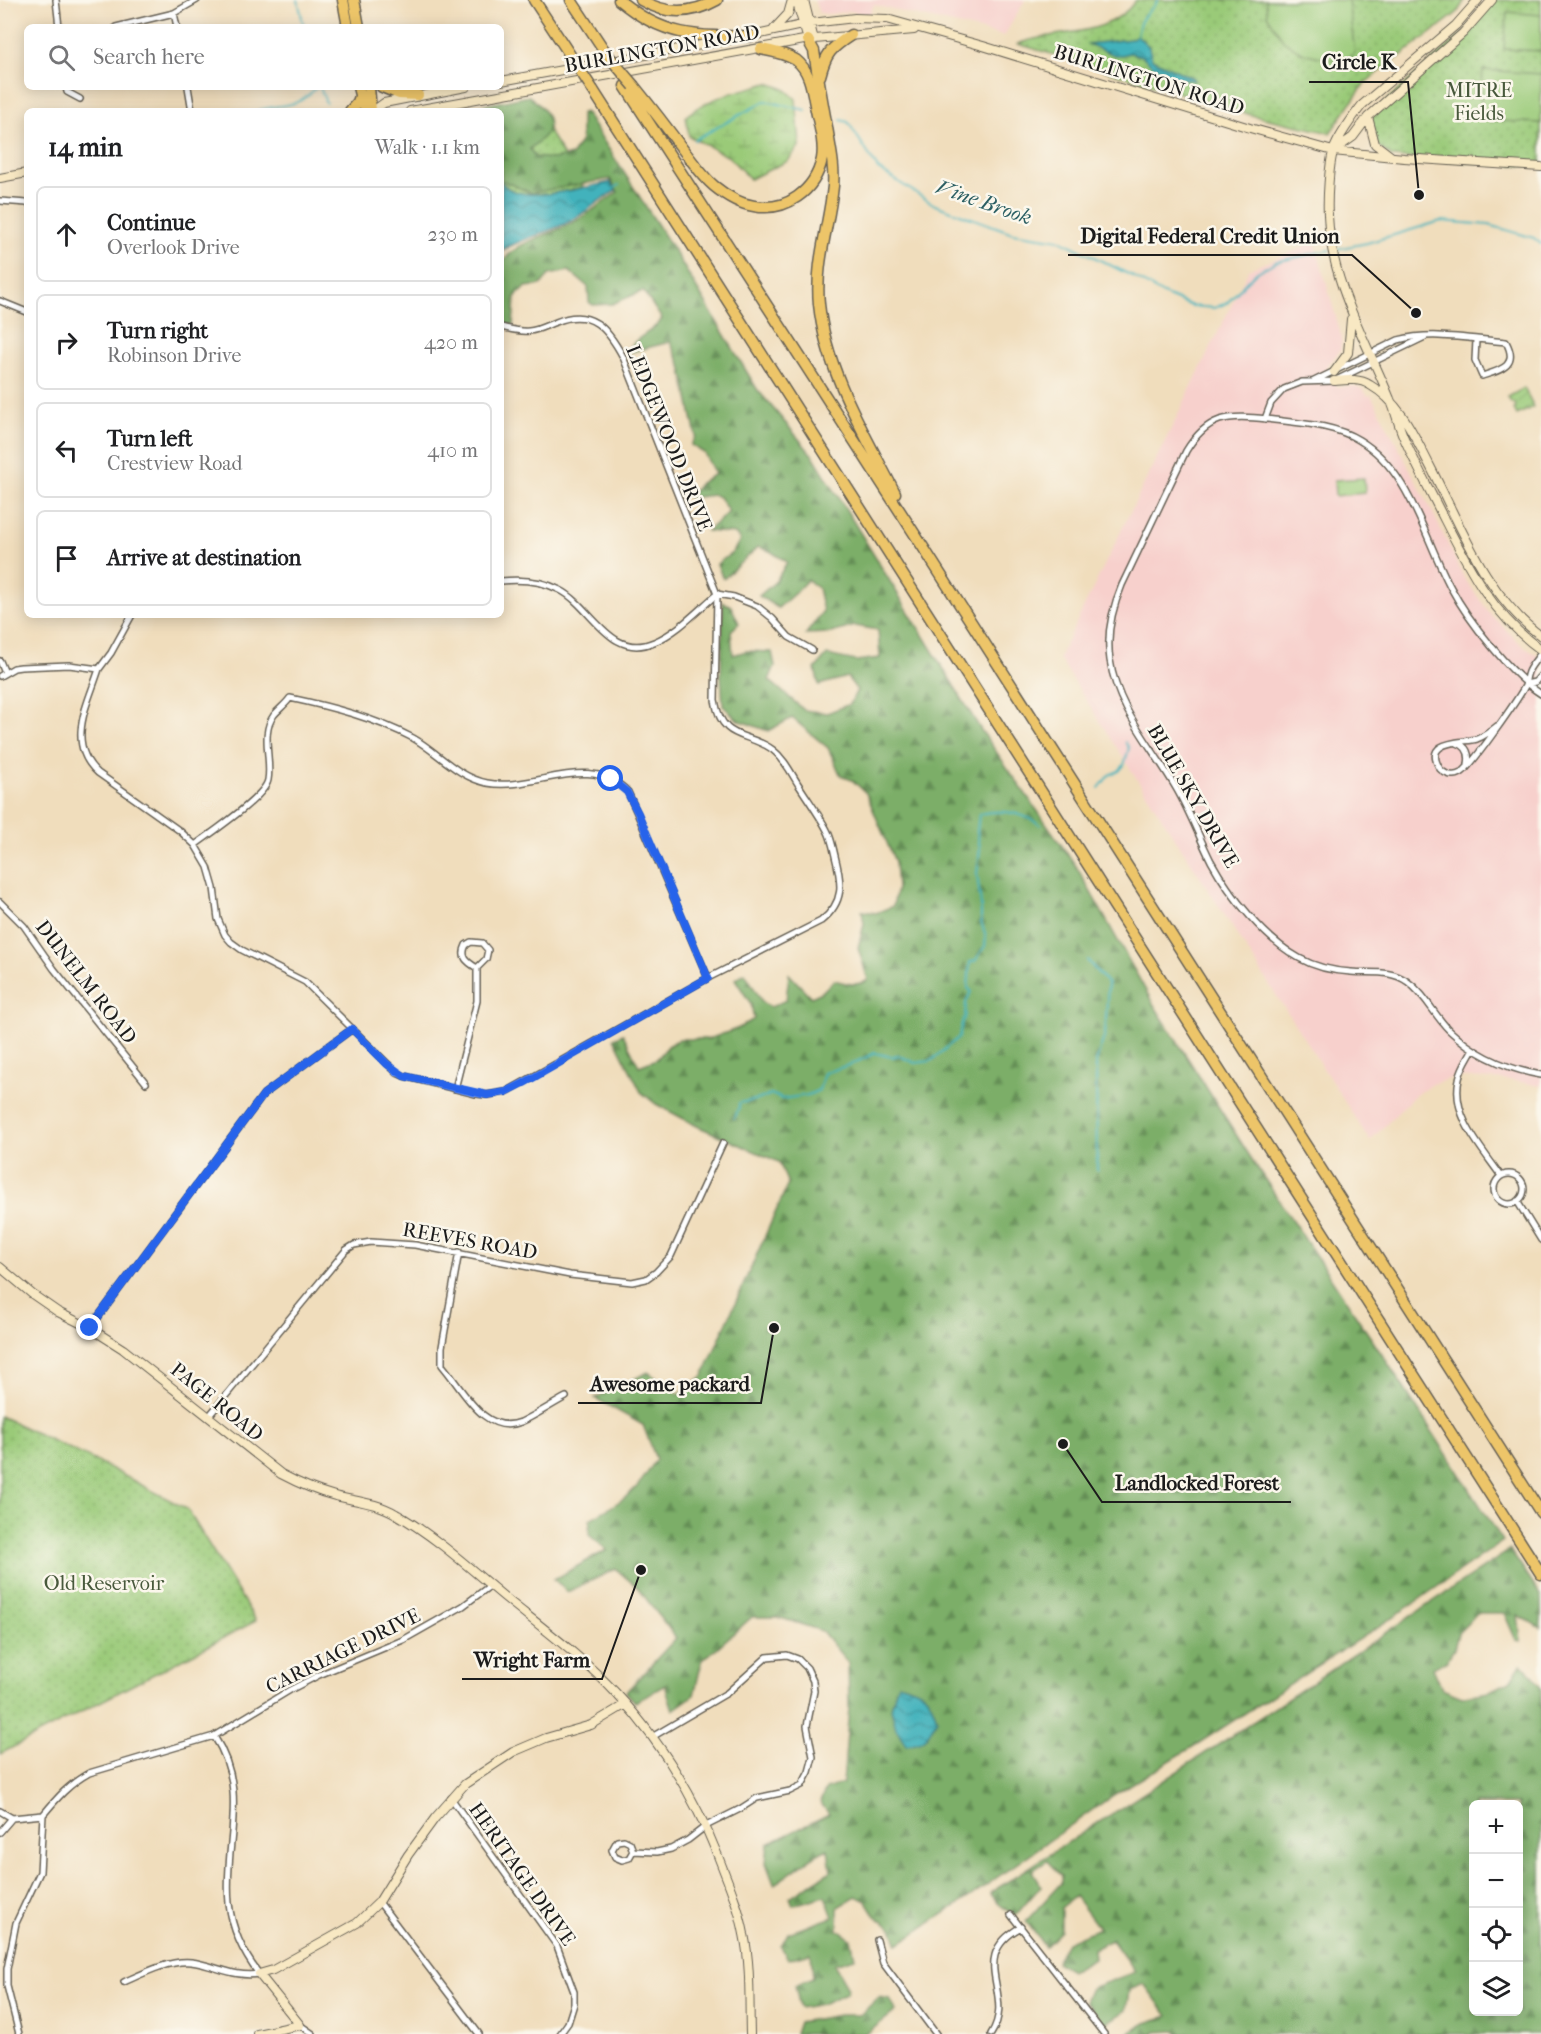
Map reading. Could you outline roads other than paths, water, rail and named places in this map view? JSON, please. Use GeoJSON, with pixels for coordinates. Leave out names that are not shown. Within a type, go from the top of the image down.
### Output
{"type":"FeatureCollection","features":[{"type":"Feature","properties":{"kind":"highway"},"geometry":{"type":"LineString","coordinates":[[343,0],[347,24]]}},
{"type":"Feature","properties":{"kind":"highway"},"geometry":{"type":"LineString","coordinates":[[354,0],[358,24]]}},
{"type":"Feature","properties":{"kind":"highway"},"geometry":{"type":"LineString","coordinates":[[526,0],[562,43]]}},
{"type":"Feature","properties":{"kind":"highway"},"geometry":{"type":"LineString","coordinates":[[534,0],[1541,1574]]}},
{"type":"Feature","properties":{"kind":"highway"},"geometry":{"type":"LineString","coordinates":[[571,0],[630,86],[1541,1513]]}},
{"type":"Feature","properties":{"kind":"highway"},"geometry":{"type":"LineString","coordinates":[[620,0],[640,16],[677,32],[698,36],[751,36]]}},
{"type":"Feature","properties":{"kind":"highway"},"geometry":{"type":"LineString","coordinates":[[641,0],[659,8],[682,12],[695,10],[717,0]]}},
{"type":"Feature","properties":{"kind":"highway"},"geometry":{"type":"LineString","coordinates":[[819,82],[824,59],[828,52],[851,35]]}},
{"type":"Feature","properties":{"kind":"highway"},"geometry":{"type":"LineString","coordinates":[[812,42],[833,170],[833,186],[818,274],[823,329],[847,397],[923,547]]}},
{"type":"Feature","properties":{"kind":"highway"},"geometry":{"type":"LineString","coordinates":[[630,86],[712,184],[739,201],[752,206],[767,208],[782,205],[796,198],[808,188],[822,159],[822,144],[810,80],[805,70],[796,60],[761,49]]}},
{"type":"Feature","properties":{"kind":"highway"},"geometry":{"type":"LineString","coordinates":[[369,90],[371,108]]}},
{"type":"Feature","properties":{"kind":"highway"},"geometry":{"type":"LineString","coordinates":[[389,90],[399,94],[418,95]]}},
{"type":"Feature","properties":{"kind":"highway"},"geometry":{"type":"LineString","coordinates":[[359,91],[366,108]]}},
{"type":"Feature","properties":{"kind":"highway"},"geometry":{"type":"LineString","coordinates":[[353,108],[358,102],[359,91]]}},
{"type":"Feature","properties":{"kind":"main road"},"geometry":{"type":"LineString","coordinates":[[794,0],[807,23]]}},
{"type":"Feature","properties":{"kind":"main road"},"geometry":{"type":"LineString","coordinates":[[774,30],[788,14],[794,0]]}},
{"type":"Feature","properties":{"kind":"main road"},"geometry":{"type":"LineString","coordinates":[[804,0],[812,42]]}},
{"type":"Feature","properties":{"kind":"main road"},"geometry":{"type":"LineString","coordinates":[[1478,0],[1456,25],[1362,105],[1333,151],[1327,202],[1330,237],[1336,269],[1351,315],[1392,402],[1403,438],[1475,579],[1503,616],[1541,651]]}},
{"type":"Feature","properties":{"kind":"main road"},"geometry":{"type":"LineString","coordinates":[[1333,151],[1353,136],[1368,117],[1463,33],[1491,0]]}},
{"type":"Feature","properties":{"kind":"main road","name":"BURLINGTON ROAD"},"geometry":{"type":"LineString","coordinates":[[504,80],[751,36],[807,23],[855,18],[886,19],[1333,151],[1541,167]]}},
{"type":"Feature","properties":{"kind":"main road","name":"BURLINGTON ROAD"},"geometry":{"type":"LineString","coordinates":[[427,108],[761,49],[851,35],[921,30]]}},
{"type":"Feature","properties":{"kind":"main road"},"geometry":{"type":"LineString","coordinates":[[376,108],[384,103],[447,90]]}},
{"type":"Feature","properties":{"kind":"main road"},"geometry":{"type":"LineString","coordinates":[[1368,117],[1375,144],[1392,157]]}},
{"type":"Feature","properties":{"kind":"main road"},"geometry":{"type":"LineString","coordinates":[[0,178],[24,174]]}},
{"type":"Feature","properties":{"kind":"main road"},"geometry":{"type":"LineString","coordinates":[[1351,315],[1347,353],[1334,376],[1363,381],[1392,402],[1414,433],[1491,583],[1511,609],[1541,636]]}},
{"type":"Feature","properties":{"kind":"main road","name":"PAGE ROAD"},"geometry":{"type":"LineString","coordinates":[[0,1267],[58,1312],[90,1328],[123,1349],[281,1474],[320,1492],[391,1511],[426,1534],[587,1665],[626,1704],[683,1783],[706,1826],[733,1894],[744,1934],[750,2034]]}},
{"type":"Feature","properties":{"kind":"main road"},"geometry":{"type":"LineString","coordinates":[[257,2034],[300,2025],[259,1974],[273,1970],[357,1923],[379,1902],[408,1855],[451,1798],[465,1784],[513,1752],[538,1741],[591,1725],[626,1704]]}},
{"type":"Feature","properties":{"kind":"street"},"geometry":{"type":"LineString","coordinates":[[56,0],[59,24]]}},
{"type":"Feature","properties":{"kind":"street"},"geometry":{"type":"LineString","coordinates":[[128,24],[174,13],[197,0]]}},
{"type":"Feature","properties":{"kind":"street"},"geometry":{"type":"LineString","coordinates":[[174,13],[176,24]]}},
{"type":"Feature","properties":{"kind":"street"},"geometry":{"type":"LineString","coordinates":[[67,90],[80,99]]}},
{"type":"Feature","properties":{"kind":"street"},"geometry":{"type":"LineString","coordinates":[[188,90],[192,108]]}},
{"type":"Feature","properties":{"kind":"street"},"geometry":{"type":"LineString","coordinates":[[0,201],[24,204]]}},
{"type":"Feature","properties":{"kind":"street"},"geometry":{"type":"LineString","coordinates":[[0,301],[24,311]]}},
{"type":"Feature","properties":{"kind":"street","name":"LEDGEWOOD DRIVE"},"geometry":{"type":"LineString","coordinates":[[504,327],[529,331],[578,317],[593,321],[608,331],[623,357],[717,594]]}},
{"type":"Feature","properties":{"kind":"street"},"geometry":{"type":"LineString","coordinates":[[1265,419],[1272,403],[1284,389],[1302,382],[1334,376],[1371,358],[1433,335]]}},
{"type":"Feature","properties":{"kind":"street"},"geometry":{"type":"LineString","coordinates":[[1371,358],[1398,340],[1412,336],[1433,335],[1506,342],[1510,349],[1510,362],[1507,367],[1482,376],[1475,360],[1476,340]]}},
{"type":"Feature","properties":{"kind":"street","name":"BLUE SKY DRIVE"},"geometry":{"type":"LineString","coordinates":[[1541,694],[1518,676],[1461,606],[1405,489],[1386,460],[1358,439],[1324,428],[1265,419],[1227,417],[1215,421],[1194,436],[1115,601],[1110,626],[1109,645],[1114,678],[1131,719],[1176,788],[1212,862],[1262,930],[1283,947],[1318,967],[1353,972],[1386,973],[1407,981],[1418,990],[1449,1030],[1473,1049],[1511,1068],[1541,1075]]}},
{"type":"Feature","properties":{"kind":"street"},"geometry":{"type":"LineString","coordinates":[[504,581],[536,582],[560,590],[576,602],[612,638],[630,646],[648,645],[663,638],[717,594],[734,597],[757,606],[765,611],[789,637],[812,650]]}},
{"type":"Feature","properties":{"kind":"street"},"geometry":{"type":"LineString","coordinates":[[130,618],[99,669],[82,726],[83,757],[98,773],[180,831],[195,845],[208,867],[214,888],[218,919],[231,942],[249,954],[306,982],[397,1072],[404,1076],[487,1095],[506,1092],[708,978],[821,921],[836,907],[841,884],[828,831],[781,758],[773,750],[727,728],[717,710],[715,700],[717,594]]}},
{"type":"Feature","properties":{"kind":"street"},"geometry":{"type":"LineString","coordinates":[[1497,726],[1476,739],[1443,745],[1436,757],[1438,766],[1450,775],[1464,770],[1497,726],[1526,684],[1528,671],[1541,651]]}},
{"type":"Feature","properties":{"kind":"street"},"geometry":{"type":"LineString","coordinates":[[0,661],[3,674],[21,667],[69,665],[99,669]]}},
{"type":"Feature","properties":{"kind":"street"},"geometry":{"type":"LineString","coordinates":[[1526,684],[1535,682],[1541,675]]}},
{"type":"Feature","properties":{"kind":"street"},"geometry":{"type":"LineString","coordinates":[[195,845],[256,797],[268,781],[269,727],[274,715],[290,698],[342,711],[415,739],[459,771],[477,781],[514,785],[582,772],[600,775],[611,779],[627,792],[708,978]]}},
{"type":"Feature","properties":{"kind":"street"},"geometry":{"type":"LineString","coordinates":[[1452,742],[1461,744],[1468,753],[1469,763],[1464,770]]}},
{"type":"Feature","properties":{"kind":"street","name":"DUNELM ROAD"},"geometry":{"type":"LineString","coordinates":[[0,902],[24,926],[54,969],[146,1083]]}},
{"type":"Feature","properties":{"kind":"street"},"geometry":{"type":"LineString","coordinates":[[455,1089],[477,1001],[477,968],[486,958],[488,951],[482,943],[476,941],[466,945],[463,954],[464,959],[477,968]]}},
{"type":"Feature","properties":{"kind":"street"},"geometry":{"type":"LineString","coordinates":[[90,1328],[264,1094],[352,1029]]}},
{"type":"Feature","properties":{"kind":"street"},"geometry":{"type":"LineString","coordinates":[[1473,1049],[1459,1078],[1459,1106],[1466,1124],[1501,1176]]}},
{"type":"Feature","properties":{"kind":"street","name":"REEVES ROAD"},"geometry":{"type":"LineString","coordinates":[[209,1416],[346,1250],[363,1243],[380,1241],[415,1245],[570,1275],[632,1282],[646,1279],[671,1256],[723,1143]]}},
{"type":"Feature","properties":{"kind":"street"},"geometry":{"type":"LineString","coordinates":[[1512,1174],[1522,1180],[1523,1194],[1517,1202],[1506,1204],[1497,1199],[1493,1187],[1501,1176],[1512,1174]]}},
{"type":"Feature","properties":{"kind":"street"},"geometry":{"type":"LineString","coordinates":[[1517,1202],[1541,1240]]}},
{"type":"Feature","properties":{"kind":"street"},"geometry":{"type":"LineString","coordinates":[[459,1252],[442,1347],[442,1365],[483,1416],[494,1422],[504,1424],[520,1422],[566,1397]]}},
{"type":"Feature","properties":{"kind":"street","name":"CARRIAGE DRIVE"},"geometry":{"type":"LineString","coordinates":[[43,1815],[69,1785],[88,1773],[214,1736],[319,1675],[403,1640],[463,1606],[490,1585]]}},
{"type":"Feature","properties":{"kind":"street"},"geometry":{"type":"LineString","coordinates":[[633,1851],[657,1852],[671,1849],[688,1840],[706,1826],[757,1798],[790,1791],[802,1785],[813,1757],[807,1726],[814,1691],[813,1681],[807,1668],[798,1659],[787,1655],[766,1657],[727,1693],[652,1737]]}},
{"type":"Feature","properties":{"kind":"street"},"geometry":{"type":"LineString","coordinates":[[124,1982],[151,1970],[191,1962],[234,1974],[248,1976],[259,1974],[246,1957],[232,1923],[229,1902],[229,1870],[234,1825],[233,1793],[224,1755],[214,1736]]}},
{"type":"Feature","properties":{"kind":"street","name":"HERITAGE DRIVE"},"geometry":{"type":"LineString","coordinates":[[451,1798],[557,1946],[574,1992],[574,2004],[568,2023],[560,2034]]}},
{"type":"Feature","properties":{"kind":"street"},"geometry":{"type":"LineString","coordinates":[[0,1811],[12,1818],[43,1815],[40,1872],[16,1923],[7,1969],[7,1986],[19,2034]]}},
{"type":"Feature","properties":{"kind":"street"},"geometry":{"type":"LineString","coordinates":[[0,1832],[12,1818]]}},
{"type":"Feature","properties":{"kind":"street"},"geometry":{"type":"LineString","coordinates":[[379,1902],[479,2034]]}},
{"type":"Feature","properties":{"kind":"street"},"geometry":{"type":"LineString","coordinates":[[1011,1915],[1104,2034]]}},
{"type":"Feature","properties":{"kind":"street"},"geometry":{"type":"LineString","coordinates":[[991,2034],[1000,2015],[994,1956],[1007,1936],[1021,1927]]}},
{"type":"Feature","properties":{"kind":"street"},"geometry":{"type":"LineString","coordinates":[[877,1940],[883,1963],[936,2034]]}},
{"type":"Feature","properties":{"kind":"street"},"geometry":{"type":"LineString","coordinates":[[300,2025],[314,2034]]}},
{"type":"Feature","properties":{"kind":"water"},"geometry":{"type":"Polygon","coordinates":[[[1137,35],[1149,47],[1152,59],[1193,78],[1194,81],[1172,76],[1152,65],[1142,56],[1131,53],[1117,56],[1088,44],[1131,39],[1137,35]]]}},
{"type":"Feature","properties":{"kind":"water"},"geometry":{"type":"Polygon","coordinates":[[[610,182],[616,191],[569,222],[504,250],[504,184],[522,193],[537,194],[569,191],[610,182]]]}},
{"type":"Feature","properties":{"kind":"water"},"geometry":{"type":"Polygon","coordinates":[[[898,1683],[925,1694],[932,1704],[937,1719],[926,1737],[912,1744],[906,1745],[896,1728],[891,1708],[898,1683]]]}},
{"type":"Feature","properties":{"kind":"waterway","name":"Vine Brook"},"geometry":{"type":"LineString","coordinates":[[298,0],[303,24]]}},
{"type":"Feature","properties":{"kind":"waterway"},"geometry":{"type":"LineString","coordinates":[[1137,37],[1142,19],[1158,0]]}},
{"type":"Feature","properties":{"kind":"waterway"},"geometry":{"type":"LineString","coordinates":[[266,108],[295,103],[314,90]]}},
{"type":"Feature","properties":{"kind":"waterway","name":"Vine Brook"},"geometry":{"type":"LineString","coordinates":[[321,90],[326,103]]}},
{"type":"Feature","properties":{"kind":"waterway","name":"Vine Brook"},"geometry":{"type":"LineString","coordinates":[[694,140],[765,101],[806,110]]}},
{"type":"Feature","properties":{"kind":"waterway","name":"Vine Brook"},"geometry":{"type":"LineString","coordinates":[[841,120],[848,122],[878,169],[935,205],[1013,233],[1060,240],[1163,294],[1192,306],[1214,308],[1227,303],[1254,274],[1275,262],[1330,250]]}},
{"type":"Feature","properties":{"kind":"waterway","name":"Vine Brook"},"geometry":{"type":"LineString","coordinates":[[612,190],[619,185]]}},
{"type":"Feature","properties":{"kind":"waterway","name":"Vine Brook"},"geometry":{"type":"LineString","coordinates":[[1336,249],[1367,243],[1441,221],[1489,225],[1534,238],[1541,244]]}},
{"type":"Feature","properties":{"kind":"waterway"},"geometry":{"type":"LineString","coordinates":[[1099,788],[1109,775],[1119,771],[1124,765],[1129,748],[1125,742]]}},
{"type":"Feature","properties":{"kind":"waterway"},"geometry":{"type":"LineString","coordinates":[[734,1118],[739,1103],[760,1099],[771,1094],[782,1099],[808,1095],[819,1090],[824,1073],[852,1064],[875,1053],[892,1057],[898,1055],[915,1063],[931,1061],[959,1037],[966,1003],[971,991],[968,988],[970,962],[975,961],[985,946],[986,936],[981,922],[977,874],[980,848],[977,831],[979,814],[1011,813],[1026,817],[1041,825]]}},
{"type":"Feature","properties":{"kind":"waterway"},"geometry":{"type":"LineString","coordinates":[[1087,960],[1108,984],[1105,1034],[1096,1062],[1097,1170]]}},
{"type":"Feature","properties":{"kind":"place","name":"Circle K"},"geometry":{"type":"Point","coordinates":[1419,195]}},
{"type":"Feature","properties":{"kind":"place","name":"Digital Federal Credit Union"},"geometry":{"type":"Point","coordinates":[1416,313]}},
{"type":"Feature","properties":{"kind":"place","name":"Awesome packard"},"geometry":{"type":"Point","coordinates":[774,1328]}},
{"type":"Feature","properties":{"kind":"place","name":"Landlocked Forest"},"geometry":{"type":"Point","coordinates":[1063,1444]}},
{"type":"Feature","properties":{"kind":"place","name":"Wright Farm"},"geometry":{"type":"Point","coordinates":[641,1570]}},
{"type":"Feature","properties":{"kind":"park label","name":"MITRE Fields"},"geometry":{"type":"Point","coordinates":[1479,102]}},
{"type":"Feature","properties":{"kind":"park label","name":"Old Reservoir"},"geometry":{"type":"Point","coordinates":[104,1583]}}]}
